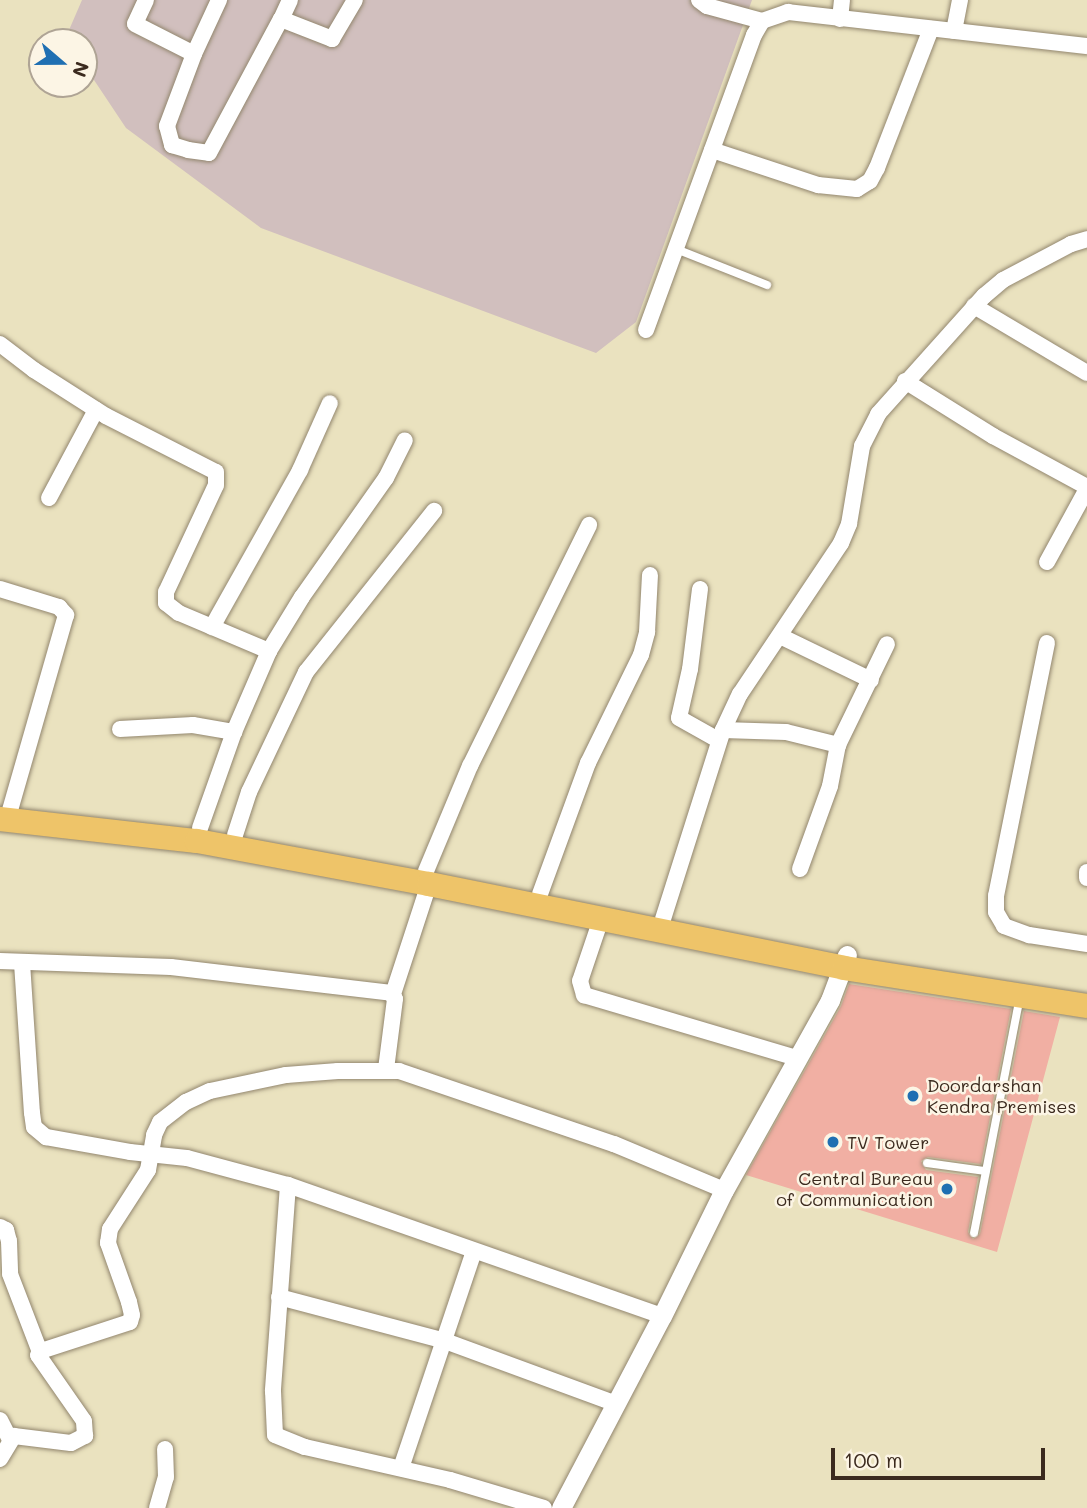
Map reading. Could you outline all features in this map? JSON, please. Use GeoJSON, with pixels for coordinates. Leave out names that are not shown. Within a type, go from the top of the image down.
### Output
{"type":"FeatureCollection","features":[{"type":"Feature","properties":{"kind":"main road"},"geometry":{"type":"LineString","coordinates":[[3,814],[151,833],[540,894],[663,919],[846,962],[1087,995]]}},
{"type":"Feature","properties":{"kind":"main road"},"geometry":{"type":"LineString","coordinates":[[3,814],[109,817],[200,828],[427,877],[601,919],[1087,1006]]}},
{"type":"Feature","properties":{"kind":"street"},"geometry":{"type":"LineString","coordinates":[[146,0],[135,24],[194,54]]}},
{"type":"Feature","properties":{"kind":"street"},"geometry":{"type":"LineString","coordinates":[[219,0],[194,54],[167,127],[172,145],[209,153],[290,0]]}},
{"type":"Feature","properties":{"kind":"street"},"geometry":{"type":"LineString","coordinates":[[281,19],[332,39],[355,0]]}},
{"type":"Feature","properties":{"kind":"street"},"geometry":{"type":"LineString","coordinates":[[699,0],[707,6],[762,21],[788,12],[1087,46]]}},
{"type":"Feature","properties":{"kind":"street"},"geometry":{"type":"LineString","coordinates":[[840,19],[842,0]]}},
{"type":"Feature","properties":{"kind":"street"},"geometry":{"type":"LineString","coordinates":[[954,31],[960,0]]}},
{"type":"Feature","properties":{"kind":"street"},"geometry":{"type":"LineString","coordinates":[[646,330],[754,35],[762,21]]}},
{"type":"Feature","properties":{"kind":"street"},"geometry":{"type":"LineString","coordinates":[[712,150],[818,185],[857,189],[870,181],[877,168],[931,29]]}},
{"type":"Feature","properties":{"kind":"street"},"geometry":{"type":"LineString","coordinates":[[663,919],[721,735],[740,694],[841,543],[849,524],[867,434],[878,414],[974,306],[1003,280],[1071,244],[1087,239]]}},
{"type":"Feature","properties":{"kind":"street"},"geometry":{"type":"LineString","coordinates":[[974,306],[1087,373]]}},
{"type":"Feature","properties":{"kind":"street"},"geometry":{"type":"LineString","coordinates":[[0,344],[34,370],[96,410],[216,472],[216,485],[165,598],[166,603],[179,613],[269,650]]}},
{"type":"Feature","properties":{"kind":"street"},"geometry":{"type":"LineString","coordinates":[[905,381],[993,436],[1087,488],[1047,562]]}},
{"type":"Feature","properties":{"kind":"street"},"geometry":{"type":"LineString","coordinates":[[212,627],[300,470],[330,403]]}},
{"type":"Feature","properties":{"kind":"street"},"geometry":{"type":"LineString","coordinates":[[49,498],[96,410]]}},
{"type":"Feature","properties":{"kind":"street"},"geometry":{"type":"LineString","coordinates":[[200,828],[234,732],[269,650],[294,608],[386,478],[405,440]]}},
{"type":"Feature","properties":{"kind":"street"},"geometry":{"type":"LineString","coordinates":[[235,835],[249,792],[306,672],[434,511]]}},
{"type":"Feature","properties":{"kind":"street"},"geometry":{"type":"LineString","coordinates":[[386,1069],[395,999],[393,994],[427,877],[470,766],[589,525]]}},
{"type":"Feature","properties":{"kind":"street"},"geometry":{"type":"LineString","coordinates":[[540,894],[588,763],[641,655],[647,632],[650,575]]}},
{"type":"Feature","properties":{"kind":"street"},"geometry":{"type":"LineString","coordinates":[[0,589],[59,607],[66,615],[3,814]]}},
{"type":"Feature","properties":{"kind":"street"},"geometry":{"type":"LineString","coordinates":[[700,589],[691,669],[679,718],[721,735],[786,732],[838,746]]}},
{"type":"Feature","properties":{"kind":"street"},"geometry":{"type":"LineString","coordinates":[[780,636],[871,680]]}},
{"type":"Feature","properties":{"kind":"street"},"geometry":{"type":"LineString","coordinates":[[1047,643],[996,896],[996,912],[1004,926],[1030,935],[1087,944]]}},
{"type":"Feature","properties":{"kind":"street"},"geometry":{"type":"LineString","coordinates":[[800,869],[830,786],[838,746],[887,644]]}},
{"type":"Feature","properties":{"kind":"street"},"geometry":{"type":"LineString","coordinates":[[120,729],[192,725],[234,732]]}},
{"type":"Feature","properties":{"kind":"street"},"geometry":{"type":"LineString","coordinates":[[1087,872],[1087,878]]}},
{"type":"Feature","properties":{"kind":"street"},"geometry":{"type":"LineString","coordinates":[[601,919],[580,981],[584,995],[797,1058]]}},
{"type":"Feature","properties":{"kind":"street"},"geometry":{"type":"LineString","coordinates":[[0,961],[171,967],[393,994]]}},
{"type":"Feature","properties":{"kind":"street"},"geometry":{"type":"LineString","coordinates":[[561,1508],[662,1317],[724,1190],[846,962]]}},
{"type":"Feature","properties":{"kind":"street"},"geometry":{"type":"LineString","coordinates":[[22,963],[32,1113],[38,1132],[56,1141],[203,1161],[288,1185],[662,1317]]}},
{"type":"Feature","properties":{"kind":"street"},"geometry":{"type":"LineString","coordinates":[[40,1352],[128,1324],[131,1319],[129,1302],[108,1243],[108,1235],[143,1179],[153,1153],[154,1135],[163,1119],[210,1091],[286,1075],[386,1069],[614,1143],[724,1190]]}},
{"type":"Feature","properties":{"kind":"street"},"geometry":{"type":"LineString","coordinates":[[288,1185],[273,1391],[272,1431],[275,1435],[305,1447],[401,1468],[544,1508]]}},
{"type":"Feature","properties":{"kind":"street"},"geometry":{"type":"LineString","coordinates":[[0,1227],[6,1230],[10,1273],[40,1352],[38,1359],[84,1421],[86,1433],[75,1442],[20,1435],[10,1440],[0,1459]]}},
{"type":"Feature","properties":{"kind":"street"},"geometry":{"type":"LineString","coordinates":[[401,1468],[474,1251]]}},
{"type":"Feature","properties":{"kind":"street"},"geometry":{"type":"LineString","coordinates":[[279,1297],[444,1341],[616,1404]]}},
{"type":"Feature","properties":{"kind":"street"},"geometry":{"type":"LineString","coordinates":[[0,1420],[10,1440]]}},
{"type":"Feature","properties":{"kind":"street"},"geometry":{"type":"LineString","coordinates":[[157,1508],[166,1477],[165,1449]]}},
{"type":"Feature","properties":{"kind":"lane"},"geometry":{"type":"LineString","coordinates":[[676,249],[767,285]]}},
{"type":"Feature","properties":{"kind":"lane"},"geometry":{"type":"LineString","coordinates":[[974,1233],[1021,995]]}},
{"type":"Feature","properties":{"kind":"lane"},"geometry":{"type":"LineString","coordinates":[[926,1163],[985,1171]]}},
{"type":"Feature","properties":{"kind":"shaded area"},"geometry":{"type":"Polygon","coordinates":[[[82,0],[752,0],[636,322],[596,353],[261,228],[126,128],[98,86],[98,28],[70,28],[82,0]]]}},
{"type":"Feature","properties":{"kind":"building","name":"Doordarshan Kendra Premises"},"geometry":{"type":"Polygon","coordinates":[[[849,984],[1011,1009],[981,1164],[928,1157],[921,1161],[926,1170],[978,1177],[968,1232],[973,1239],[980,1234],[1024,1011],[1060,1017],[997,1252],[746,1175],[841,1006],[849,984]]]}},
{"type":"Feature","properties":{"kind":"place","name":"Doordarshan Kendra Premises"},"geometry":{"type":"Point","coordinates":[913,1096]}},
{"type":"Feature","properties":{"kind":"place","name":"TV Tower"},"geometry":{"type":"Point","coordinates":[833,1142]}},
{"type":"Feature","properties":{"kind":"place","name":"Central Bureau of Communication"},"geometry":{"type":"Point","coordinates":[947,1189]}}]}
